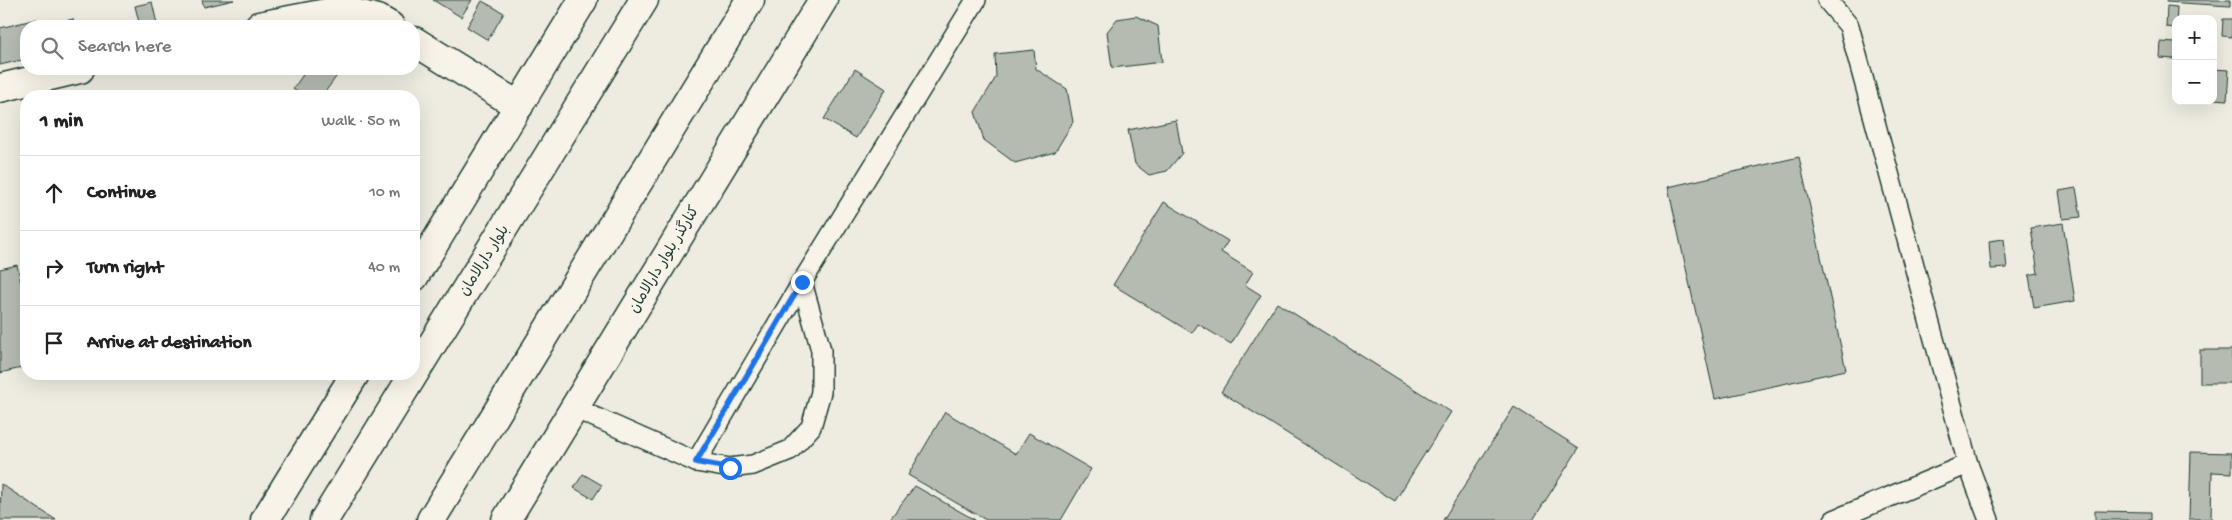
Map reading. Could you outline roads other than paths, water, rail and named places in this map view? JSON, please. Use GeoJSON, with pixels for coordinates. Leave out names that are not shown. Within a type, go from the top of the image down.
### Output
{"type":"FeatureCollection","features":[{"type":"Feature","properties":{"kind":"street"},"geometry":{"type":"LineString","coordinates":[[420,267],[583,0]]}},
{"type":"Feature","properties":{"kind":"street","name":"بلوار دارالامان"},"geometry":{"type":"LineString","coordinates":[[420,364],[644,0]]}},
{"type":"Feature","properties":{"kind":"street"},"geometry":{"type":"LineString","coordinates":[[432,520],[750,0]]}},
{"type":"Feature","properties":{"kind":"street","name":"کنارگذر بلوار دارالامان"},"geometry":{"type":"LineString","coordinates":[[506,520],[823,0]]}},
{"type":"Feature","properties":{"kind":"street"},"geometry":{"type":"LineString","coordinates":[[290,20],[342,10],[381,20]]}},
{"type":"Feature","properties":{"kind":"street"},"geometry":{"type":"LineString","coordinates":[[420,45],[519,106]]}},
{"type":"Feature","properties":{"kind":"street"},"geometry":{"type":"LineString","coordinates":[[0,88],[55,75]]}},
{"type":"Feature","properties":{"kind":"street"},"geometry":{"type":"LineString","coordinates":[[265,520],[350,380]]}},
{"type":"Feature","properties":{"kind":"street","name":"بلوار دارالامان"},"geometry":{"type":"LineString","coordinates":[[324,520],[410,380]]}},
{"type":"Feature","properties":{"kind":"lane"},"geometry":{"type":"LineString","coordinates":[[696,462],[802,282],[976,0]]}},
{"type":"Feature","properties":{"kind":"lane"},"geometry":{"type":"LineString","coordinates":[[1827,0],[1848,26],[1968,464],[1989,520]]}},
{"type":"Feature","properties":{"kind":"lane"},"geometry":{"type":"LineString","coordinates":[[574,408],[696,462],[730,468],[753,465],[790,450],[811,427],[821,392],[821,350],[802,282]]}},
{"type":"Feature","properties":{"kind":"lane"},"geometry":{"type":"LineString","coordinates":[[1834,520],[1968,464]]}}]}
